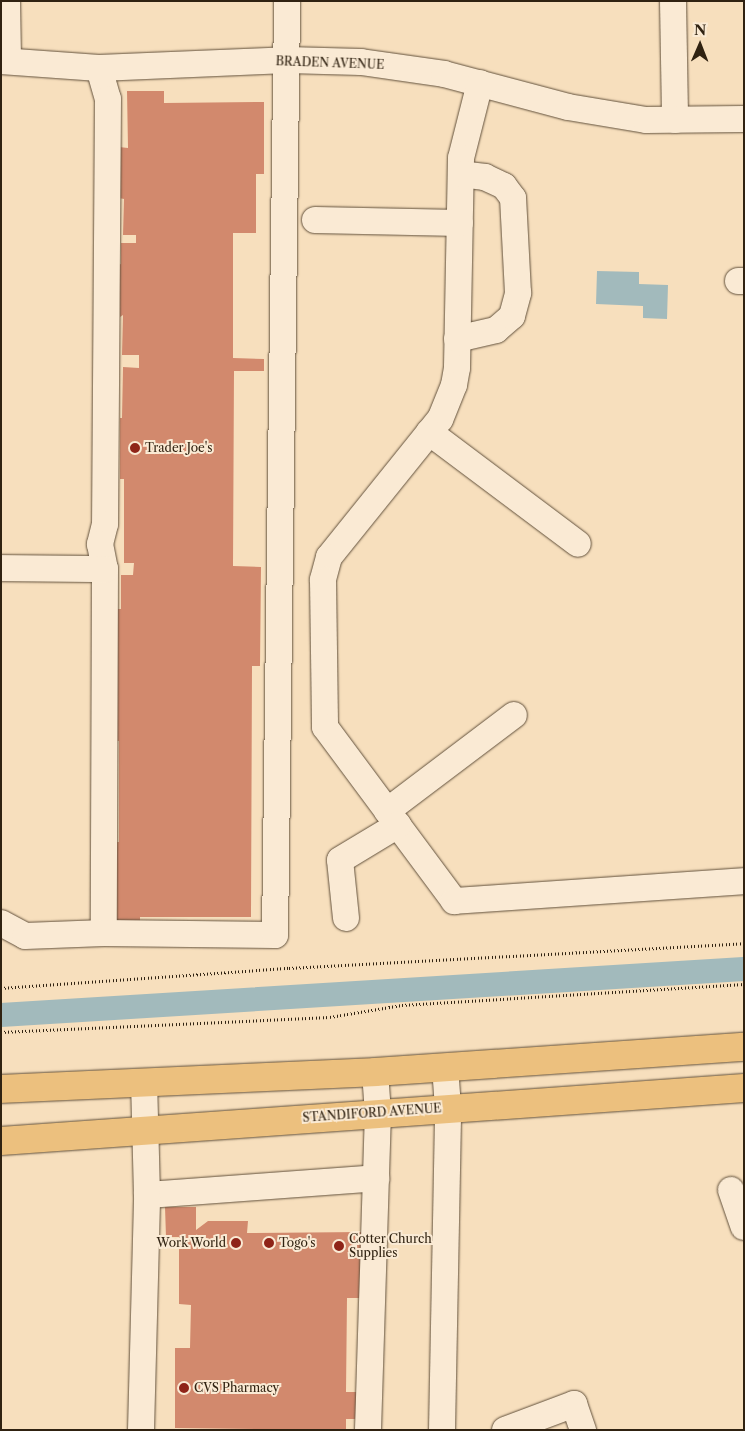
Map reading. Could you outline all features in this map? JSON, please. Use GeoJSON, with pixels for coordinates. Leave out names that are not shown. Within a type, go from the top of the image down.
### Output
{"type":"FeatureCollection","features":[{"type":"Feature","properties":{"kind":"main road"},"geometry":{"type":"LineString","coordinates":[[1,1089],[375,1072],[744,1047]]}},
{"type":"Feature","properties":{"kind":"main road","name":"STANDIFORD AVENUE"},"geometry":{"type":"LineString","coordinates":[[1,1142],[144,1129],[744,1088]]}},
{"type":"Feature","properties":{"kind":"street"},"geometry":{"type":"LineString","coordinates":[[5,61],[7,1]]}},
{"type":"Feature","properties":{"kind":"street"},"geometry":{"type":"LineString","coordinates":[[1,922],[25,936],[104,933],[275,935],[287,1]]}},
{"type":"Feature","properties":{"kind":"street"},"geometry":{"type":"LineString","coordinates":[[673,1],[675,120]]}},
{"type":"Feature","properties":{"kind":"street","name":"BRADEN AVENUE"},"geometry":{"type":"LineString","coordinates":[[5,61],[99,68],[287,60],[361,62],[393,65],[444,74],[568,107],[646,120],[744,119]]}},
{"type":"Feature","properties":{"kind":"street"},"geometry":{"type":"LineString","coordinates":[[99,68],[108,99],[106,524],[100,544],[105,570],[104,933]]}},
{"type":"Feature","properties":{"kind":"street"},"geometry":{"type":"LineString","coordinates":[[480,84],[461,158],[458,339],[454,385],[440,419],[329,557],[322,580],[325,727],[454,901],[744,880]]}},
{"type":"Feature","properties":{"kind":"street"},"geometry":{"type":"LineString","coordinates":[[458,339],[496,330],[512,316],[518,293],[513,198],[504,186],[484,177],[461,174]]}},
{"type":"Feature","properties":{"kind":"street"},"geometry":{"type":"LineString","coordinates":[[314,220],[460,223]]}},
{"type":"Feature","properties":{"kind":"street"},"geometry":{"type":"LineString","coordinates":[[429,432],[578,544]]}},
{"type":"Feature","properties":{"kind":"street"},"geometry":{"type":"LineString","coordinates":[[1,568],[105,570]]}},
{"type":"Feature","properties":{"kind":"street"},"geometry":{"type":"LineString","coordinates":[[346,918],[340,860],[514,715]]}},
{"type":"Feature","properties":{"kind":"street"},"geometry":{"type":"LineString","coordinates":[[442,1430],[448,1107],[445,1067]]}},
{"type":"Feature","properties":{"kind":"street"},"geometry":{"type":"LineString","coordinates":[[368,1430],[378,1113],[375,1072]]}},
{"type":"Feature","properties":{"kind":"street"},"geometry":{"type":"LineString","coordinates":[[141,1430],[147,1195],[144,1082]]}},
{"type":"Feature","properties":{"kind":"street"},"geometry":{"type":"LineString","coordinates":[[147,1195],[376,1178]]}},
{"type":"Feature","properties":{"kind":"street"},"geometry":{"type":"LineString","coordinates":[[730,1190],[744,1227]]}},
{"type":"Feature","properties":{"kind":"street"},"geometry":{"type":"LineString","coordinates":[[505,1430],[574,1404],[583,1430]]}},
{"type":"Feature","properties":{"kind":"path"},"geometry":{"type":"LineString","coordinates":[[1,988],[289,968],[744,943]]}},
{"type":"Feature","properties":{"kind":"path"},"geometry":{"type":"LineString","coordinates":[[1,1032],[330,1017],[402,1006],[744,984]]}},
{"type":"Feature","properties":{"kind":"water"},"geometry":{"type":"Polygon","coordinates":[[[597,271],[639,272],[639,284],[668,285],[667,319],[643,318],[643,306],[596,304],[597,271]]]}},
{"type":"Feature","properties":{"kind":"building"},"geometry":{"type":"Polygon","coordinates":[[[127,91],[164,91],[164,103],[264,102],[264,174],[256,174],[256,233],[233,233],[233,358],[264,359],[264,371],[234,371],[233,566],[261,567],[260,666],[252,666],[251,917],[140,917],[140,927],[111,927],[111,842],[119,842],[119,741],[113,741],[114,609],[121,609],[121,575],[133,575],[134,563],[124,563],[124,479],[120,479],[120,418],[122,418],[123,367],[139,368],[139,355],[122,355],[123,315],[120,317],[118,265],[121,264],[121,243],[136,243],[136,235],[123,235],[124,199],[119,198],[119,147],[128,148],[127,91]]]}},
{"type":"Feature","properties":{"kind":"building"},"geometry":{"type":"Polygon","coordinates":[[[165,1207],[196,1207],[196,1230],[208,1221],[248,1221],[247,1233],[362,1232],[361,1298],[347,1298],[346,1392],[360,1392],[360,1419],[346,1419],[346,1430],[175,1428],[175,1348],[190,1348],[191,1305],[179,1304],[179,1237],[166,1237],[165,1207]]]}},
{"type":"Feature","properties":{"kind":"waterway"},"geometry":{"type":"LineString","coordinates":[[1,1015],[744,969]]}},
{"type":"Feature","properties":{"kind":"place","name":"Trader Joe's"},"geometry":{"type":"Point","coordinates":[135,448]}},
{"type":"Feature","properties":{"kind":"place","name":"Work World"},"geometry":{"type":"Point","coordinates":[236,1243]}},
{"type":"Feature","properties":{"kind":"place","name":"Togo's"},"geometry":{"type":"Point","coordinates":[269,1243]}},
{"type":"Feature","properties":{"kind":"place","name":"Cotter Church Supplies"},"geometry":{"type":"Point","coordinates":[339,1246]}},
{"type":"Feature","properties":{"kind":"place","name":"CVS Pharmacy"},"geometry":{"type":"Point","coordinates":[184,1388]}}]}
